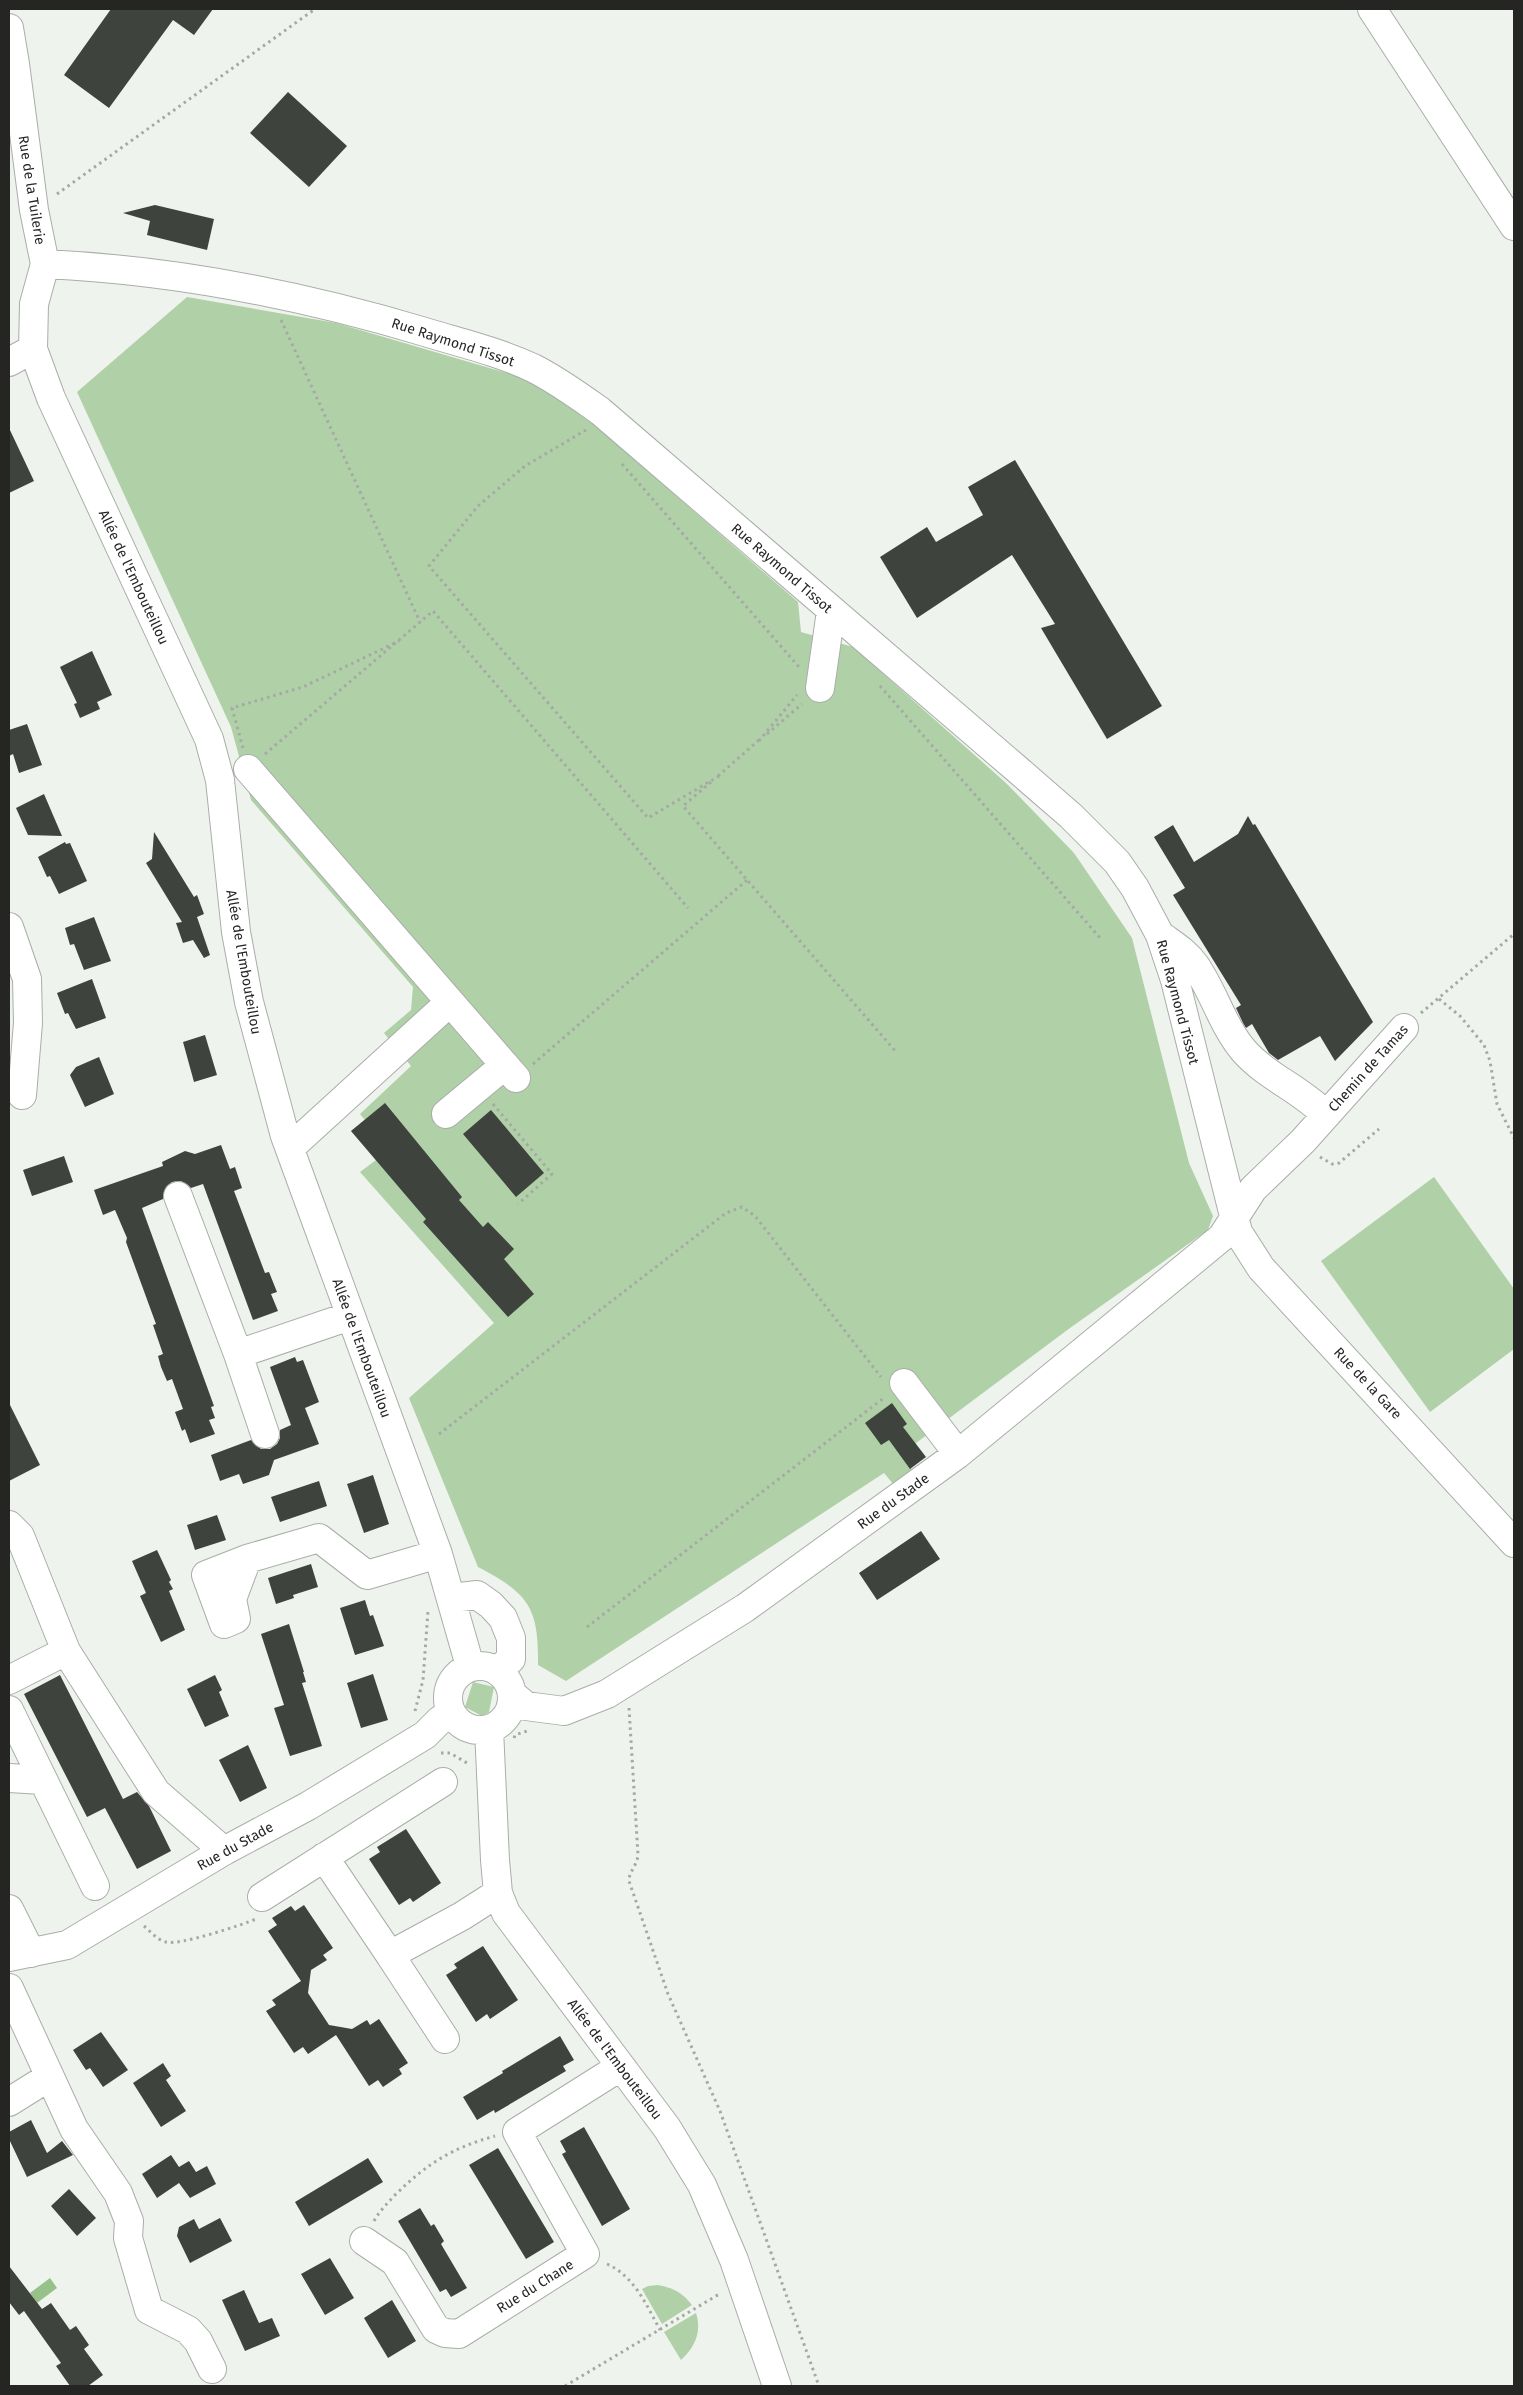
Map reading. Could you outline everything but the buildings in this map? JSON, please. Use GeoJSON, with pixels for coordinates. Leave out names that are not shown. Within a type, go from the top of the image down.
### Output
{"type":"FeatureCollection","features":[{"type":"Feature","properties":{"kind":"street"},"geometry":{"type":"LineString","coordinates":[[1372,9],[1514,226]]}},
{"type":"Feature","properties":{"kind":"street","name":"Rue de la Tuilerie"},"geometry":{"type":"LineString","coordinates":[[9,28],[16,64],[34,210],[45,264]]}},
{"type":"Feature","properties":{"kind":"street","name":"Allée de l'Embouteillou"},"geometry":{"type":"LineString","coordinates":[[45,264],[34,304],[33,349],[51,398],[209,739],[220,780],[236,932],[249,1002],[267,1076],[290,1148],[350,1316],[438,1554],[470,1666]]}},
{"type":"Feature","properties":{"kind":"street","name":"Rue Raymond Tissot"},"geometry":{"type":"LineString","coordinates":[[45,264],[145,271],[287,297],[369,315],[494,353],[533,368],[600,411],[1071,816],[1117,862],[1135,888],[1160,935],[1175,980],[1224,1182],[1235,1216]]}},
{"type":"Feature","properties":{"kind":"street"},"geometry":{"type":"LineString","coordinates":[[9,362],[33,349]]}},
{"type":"Feature","properties":{"kind":"street"},"geometry":{"type":"LineString","coordinates":[[809,683],[831,611]]}},
{"type":"Feature","properties":{"kind":"street"},"geometry":{"type":"LineString","coordinates":[[248,769],[510,1072],[446,1114]]}},
{"type":"Feature","properties":{"kind":"street"},"geometry":{"type":"LineString","coordinates":[[9,927],[27,979],[28,1023],[22,1095]]}},
{"type":"Feature","properties":{"kind":"street"},"geometry":{"type":"LineString","coordinates":[[1160,935],[1184,953],[1194,965],[1227,1027],[1244,1051],[1255,1062],[1315,1103],[1326,1115]]}},
{"type":"Feature","properties":{"kind":"street"},"geometry":{"type":"LineString","coordinates":[[290,1148],[450,1002]]}},
{"type":"Feature","properties":{"kind":"street","name":"Chemin de Tamas"},"geometry":{"type":"LineString","coordinates":[[1235,1216],[1253,1189],[1303,1141],[1404,1028]]}},
{"type":"Feature","properties":{"kind":"street"},"geometry":{"type":"LineString","coordinates":[[178,1196],[238,1354],[265,1434]]}},
{"type":"Feature","properties":{"kind":"street","name":"Rue du Stade"},"geometry":{"type":"LineString","coordinates":[[512,1695],[526,1706],[564,1711],[607,1694],[745,1608],[958,1454],[1222,1237],[1235,1216]]}},
{"type":"Feature","properties":{"kind":"street","name":"Rue de la Gare"},"geometry":{"type":"LineString","coordinates":[[1235,1216],[1238,1232],[1261,1268],[1514,1543]]}},
{"type":"Feature","properties":{"kind":"street"},"geometry":{"type":"LineString","coordinates":[[238,1354],[350,1316]]}},
{"type":"Feature","properties":{"kind":"street"},"geometry":{"type":"LineString","coordinates":[[898,1387],[958,1454]]}},
{"type":"Feature","properties":{"kind":"street"},"geometry":{"type":"LineString","coordinates":[[9,1525],[20,1536],[66,1651],[156,1792],[224,1851]]}},
{"type":"Feature","properties":{"kind":"street"},"geometry":{"type":"LineString","coordinates":[[247,1559],[319,1538],[367,1575],[438,1554]]}},
{"type":"Feature","properties":{"kind":"street"},"geometry":{"type":"LineString","coordinates":[[452,1598],[478,1596],[491,1605],[502,1618],[511,1638],[511,1659],[498,1670]]}},
{"type":"Feature","properties":{"kind":"street"},"geometry":{"type":"LineString","coordinates":[[9,1680],[66,1651]]}},
{"type":"Feature","properties":{"kind":"street"},"geometry":{"type":"LineString","coordinates":[[485,1665],[498,1670],[508,1681],[512,1695],[510,1710],[502,1722],[489,1729],[475,1730],[461,1725],[451,1714],[447,1700],[449,1686],[457,1673],[470,1666],[485,1665]]}},
{"type":"Feature","properties":{"kind":"street"},"geometry":{"type":"LineString","coordinates":[[9,1710],[95,1886]]}},
{"type":"Feature","properties":{"kind":"street","name":"Rue du Stade"},"geometry":{"type":"LineString","coordinates":[[20,1955],[67,1945],[224,1851],[308,1806],[425,1735],[440,1720],[451,1714]]}},
{"type":"Feature","properties":{"kind":"street","name":"Allée de l'Embouteillou"},"geometry":{"type":"LineString","coordinates":[[489,1729],[498,1893],[506,1913],[667,2128],[702,2185],[742,2282],[778,2386]]}},
{"type":"Feature","properties":{"kind":"street"},"geometry":{"type":"LineString","coordinates":[[9,1778],[43,1780]]}},
{"type":"Feature","properties":{"kind":"street"},"geometry":{"type":"LineString","coordinates":[[262,1897],[443,1782]]}},
{"type":"Feature","properties":{"kind":"street"},"geometry":{"type":"LineString","coordinates":[[324,1857],[445,2040]]}},
{"type":"Feature","properties":{"kind":"street"},"geometry":{"type":"LineString","coordinates":[[390,1955],[462,1916],[498,1893]]}},
{"type":"Feature","properties":{"kind":"street"},"geometry":{"type":"LineString","coordinates":[[9,1909],[20,1955]]}},
{"type":"Feature","properties":{"kind":"street"},"geometry":{"type":"LineString","coordinates":[[9,1988],[74,2129],[118,2193],[129,2220],[128,2238],[150,2310],[188,2330],[198,2341],[212,2370]]}},
{"type":"Feature","properties":{"kind":"street"},"geometry":{"type":"LineString","coordinates":[[518,2132],[620,2067]]}},
{"type":"Feature","properties":{"kind":"street"},"geometry":{"type":"LineString","coordinates":[[9,2102],[49,2077]]}},
{"type":"Feature","properties":{"kind":"street","name":"Rue du Chane"},"geometry":{"type":"LineString","coordinates":[[364,2242],[396,2262],[436,2329],[445,2334],[459,2334],[585,2254],[518,2132]]}},
{"type":"Feature","properties":{"kind":"path"},"geometry":{"type":"LineString","coordinates":[[34,210],[315,9]]}},
{"type":"Feature","properties":{"kind":"path"},"geometry":{"type":"LineString","coordinates":[[278,315],[420,622]]}},
{"type":"Feature","properties":{"kind":"path"},"geometry":{"type":"LineString","coordinates":[[590,428],[525,466],[478,506],[429,566],[648,818],[719,776]]}},
{"type":"Feature","properties":{"kind":"path"},"geometry":{"type":"LineString","coordinates":[[616,457],[809,683]]}},
{"type":"Feature","properties":{"kind":"path"},"geometry":{"type":"LineString","coordinates":[[398,641],[303,687],[232,708],[248,769],[398,641],[433,611],[688,908]]}},
{"type":"Feature","properties":{"kind":"path"},"geometry":{"type":"LineString","coordinates":[[875,680],[1101,939]]}},
{"type":"Feature","properties":{"kind":"path"},"geometry":{"type":"LineString","coordinates":[[759,740],[809,683]]}},
{"type":"Feature","properties":{"kind":"path"},"geometry":{"type":"LineString","coordinates":[[809,683],[759,740],[683,806],[897,1053]]}},
{"type":"Feature","properties":{"kind":"path"},"geometry":{"type":"LineString","coordinates":[[518,1204],[552,1174],[490,1101],[510,1072],[747,880]]}},
{"type":"Feature","properties":{"kind":"path","name":"Chemin de Tamas"},"geometry":{"type":"LineString","coordinates":[[1404,1028],[1514,934]]}},
{"type":"Feature","properties":{"kind":"path"},"geometry":{"type":"LineString","coordinates":[[1438,999],[1460,1016],[1484,1045],[1490,1061],[1497,1104],[1514,1138]]}},
{"type":"Feature","properties":{"kind":"path"},"geometry":{"type":"LineString","coordinates":[[1303,1141],[1323,1159],[1332,1164],[1339,1163],[1379,1129]]}},
{"type":"Feature","properties":{"kind":"path"},"geometry":{"type":"LineString","coordinates":[[439,1434],[726,1213],[742,1207],[756,1216],[898,1387],[587,1627]]}},
{"type":"Feature","properties":{"kind":"path"},"geometry":{"type":"LineString","coordinates":[[624,1683],[630,1710],[638,1855],[637,1864],[629,1874],[629,1881],[668,1994],[720,2111],[819,2386]]}},
{"type":"Feature","properties":{"kind":"path"},"geometry":{"type":"LineString","coordinates":[[131,1907],[157,1939],[167,1943],[183,1943],[261,1917],[262,1897]]}},
{"type":"Feature","properties":{"kind":"path"},"geometry":{"type":"LineString","coordinates":[[364,2242],[379,2212],[420,2170],[458,2148],[501,2134],[518,2132]]}},
{"type":"Feature","properties":{"kind":"path"},"geometry":{"type":"LineString","coordinates":[[585,2254],[617,2268],[637,2288],[660,2330]]}},
{"type":"Feature","properties":{"kind":"path"},"geometry":{"type":"LineString","coordinates":[[565,2386],[742,2282]]}},
{"type":"Feature","properties":{"kind":"shaded area"},"geometry":{"type":"Polygon","coordinates":[[[187,297],[336,323],[530,380],[596,426],[798,602],[801,632],[853,647],[1006,783],[1074,853],[1132,938],[1189,1163],[1213,1216],[1208,1230],[1070,1328],[916,1443],[912,1471],[894,1485],[884,1473],[566,1681],[538,1665],[536,1629],[533,1615],[527,1604],[509,1585],[478,1567],[409,1398],[494,1323],[360,1172],[376,1160],[351,1131],[365,1120],[360,1114],[411,1066],[384,1033],[411,1010],[413,987],[251,800],[231,727],[77,392],[187,297]]]}},
{"type":"Feature","properties":{"kind":"shaded area"},"geometry":{"type":"Polygon","coordinates":[[[1434,1177],[1514,1289],[1514,1349],[1430,1412],[1321,1261],[1434,1177]]]}},
{"type":"Feature","properties":{"kind":"shaded area"},"geometry":{"type":"Polygon","coordinates":[[[473,1682],[494,1687],[489,1712],[482,1716],[465,1707],[473,1682]]]}},
{"type":"Feature","properties":{"kind":"shaded area"},"geometry":{"type":"Polygon","coordinates":[[[50,2278],[57,2288],[37,2303],[30,2293],[50,2278]]]}},
{"type":"Feature","properties":{"kind":"shaded area"},"geometry":{"type":"Polygon","coordinates":[[[658,2285],[677,2291],[692,2305],[662,2324],[642,2289],[658,2285]]]}},
{"type":"Feature","properties":{"kind":"shaded area"},"geometry":{"type":"Polygon","coordinates":[[[696,2313],[698,2333],[690,2350],[681,2360],[664,2332],[696,2313]]]}}]}
